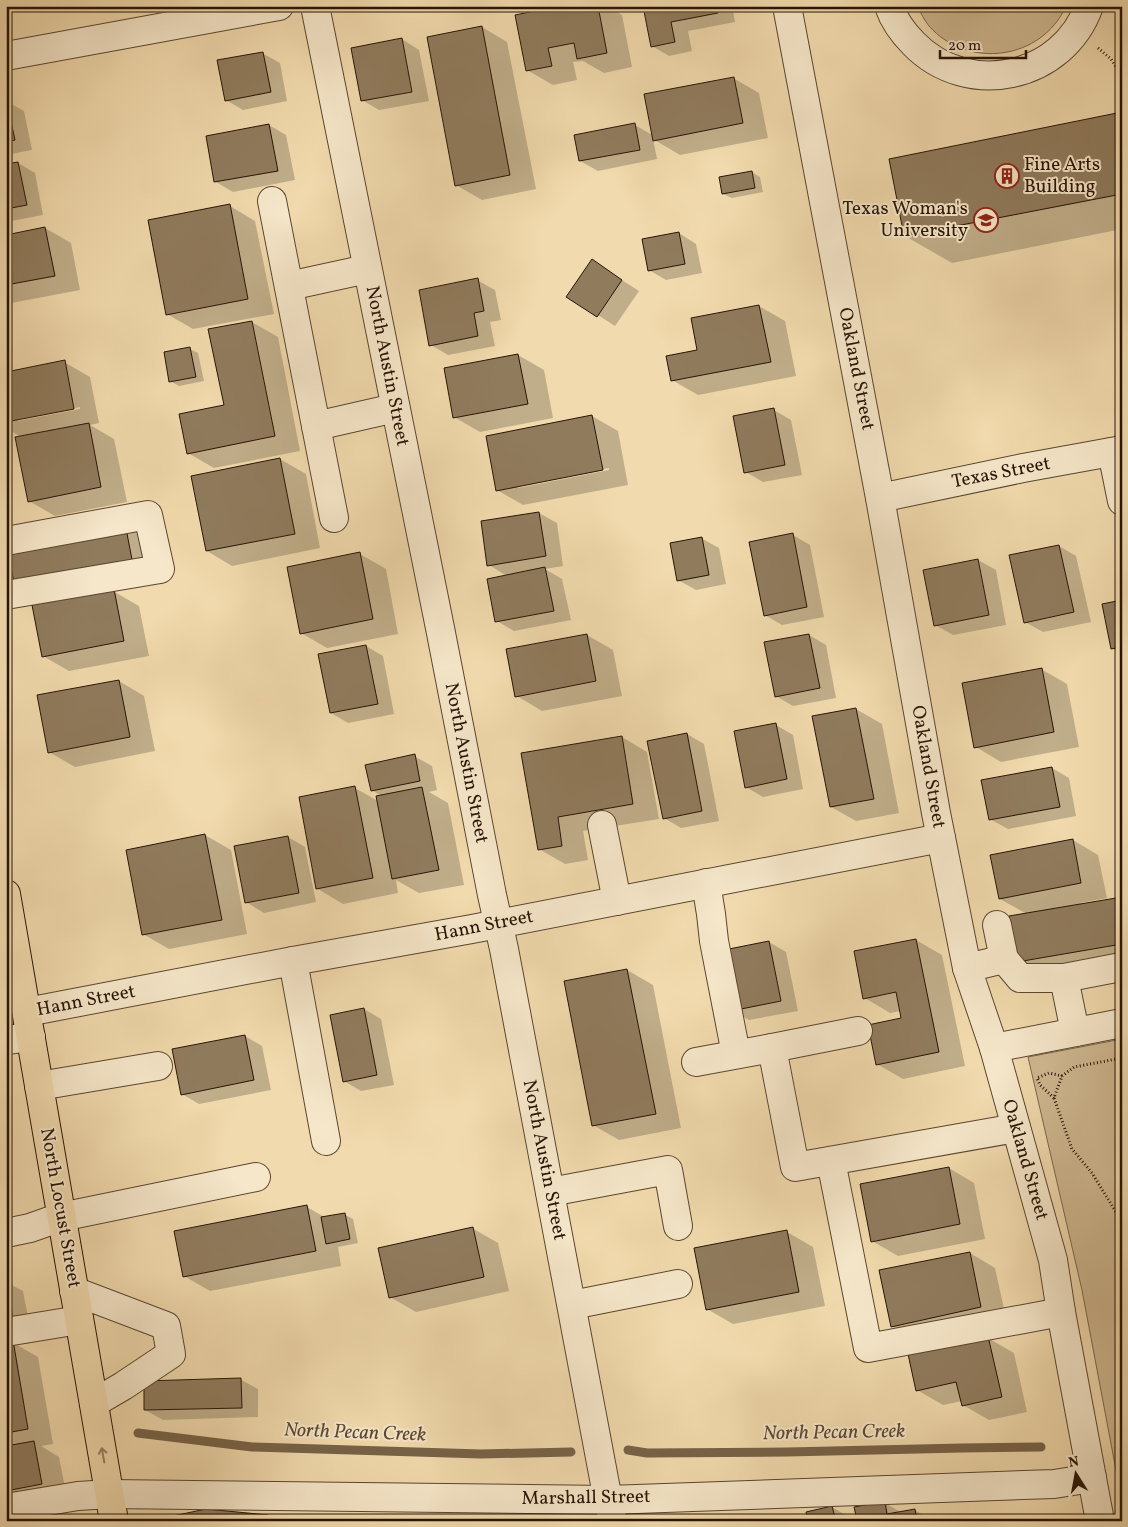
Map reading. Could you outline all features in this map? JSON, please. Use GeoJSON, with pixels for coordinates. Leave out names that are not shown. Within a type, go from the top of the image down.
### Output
{"type":"FeatureCollection","features":[{"type":"Feature","properties":{"kind":"main road","name":"North Locust Street"},"geometry":{"type":"LineString","coordinates":[[6,894],[21,1030],[39,1086],[114,1521]]}},
{"type":"Feature","properties":{"kind":"street"},"geometry":{"type":"LineString","coordinates":[[6,56],[279,6]]}},
{"type":"Feature","properties":{"kind":"street","name":"North Austin Street"},"geometry":{"type":"LineString","coordinates":[[315,6],[499,923],[611,1511]]}},
{"type":"Feature","properties":{"kind":"street","name":"Oakland Street"},"geometry":{"type":"LineString","coordinates":[[787,6],[880,498],[941,838],[967,968],[994,1048],[1053,1260],[1100,1521]]}},
{"type":"Feature","properties":{"kind":"street"},"geometry":{"type":"LineString","coordinates":[[889,6],[893,17],[908,38],[933,60],[964,74],[981,76],[998,76],[1032,68],[1048,58],[1075,33],[1085,18],[1089,6]]}},
{"type":"Feature","properties":{"kind":"street"},"geometry":{"type":"LineString","coordinates":[[272,200],[334,518]]}},
{"type":"Feature","properties":{"kind":"street"},"geometry":{"type":"LineString","coordinates":[[288,286],[367,269]]}},
{"type":"Feature","properties":{"kind":"street"},"geometry":{"type":"LineString","coordinates":[[316,426],[395,408]]}},
{"type":"Feature","properties":{"kind":"street"},"geometry":{"type":"LineString","coordinates":[[1117,451],[1122,501]]}},
{"type":"Feature","properties":{"kind":"street","name":"Texas Street"},"geometry":{"type":"LineString","coordinates":[[880,498],[1117,451]]}},
{"type":"Feature","properties":{"kind":"street"},"geometry":{"type":"LineString","coordinates":[[6,541],[148,515],[160,569],[6,595]]}},
{"type":"Feature","properties":{"kind":"street"},"geometry":{"type":"LineString","coordinates":[[602,825],[617,901]]}},
{"type":"Feature","properties":{"kind":"street","name":"Hann Street"},"geometry":{"type":"LineString","coordinates":[[21,1030],[293,961],[941,838]]}},
{"type":"Feature","properties":{"kind":"street"},"geometry":{"type":"LineString","coordinates":[[706,883],[712,914],[714,940],[736,1054]]}},
{"type":"Feature","properties":{"kind":"street"},"geometry":{"type":"LineString","coordinates":[[997,925],[1004,960],[1020,978],[1064,978],[1121,967],[1122,970]]}},
{"type":"Feature","properties":{"kind":"street"},"geometry":{"type":"LineString","coordinates":[[967,968],[1004,960]]}},
{"type":"Feature","properties":{"kind":"street"},"geometry":{"type":"LineString","coordinates":[[293,961],[326,1141]]}},
{"type":"Feature","properties":{"kind":"street"},"geometry":{"type":"LineString","coordinates":[[1064,978],[1075,1032]]}},
{"type":"Feature","properties":{"kind":"street"},"geometry":{"type":"LineString","coordinates":[[994,1048],[1122,1023]]}},
{"type":"Feature","properties":{"kind":"street"},"geometry":{"type":"LineString","coordinates":[[696,1062],[858,1031]]}},
{"type":"Feature","properties":{"kind":"street"},"geometry":{"type":"LineString","coordinates":[[772,1048],[795,1167],[1016,1128]]}},
{"type":"Feature","properties":{"kind":"street"},"geometry":{"type":"LineString","coordinates":[[39,1086],[158,1066]]}},
{"type":"Feature","properties":{"kind":"street"},"geometry":{"type":"LineString","coordinates":[[831,1161],[868,1348],[1061,1312]]}},
{"type":"Feature","properties":{"kind":"street"},"geometry":{"type":"LineString","coordinates":[[550,1192],[668,1170],[678,1226]]}},
{"type":"Feature","properties":{"kind":"street"},"geometry":{"type":"LineString","coordinates":[[6,1233],[30,1228],[62,1217],[256,1177]]}},
{"type":"Feature","properties":{"kind":"street"},"geometry":{"type":"LineString","coordinates":[[572,1305],[678,1284]]}},
{"type":"Feature","properties":{"kind":"street"},"geometry":{"type":"LineString","coordinates":[[74,1291],[166,1326],[171,1354],[94,1403]]}},
{"type":"Feature","properties":{"kind":"street"},"geometry":{"type":"LineString","coordinates":[[6,1332],[80,1320]]}},
{"type":"Feature","properties":{"kind":"street","name":"Marshall Street"},"geometry":{"type":"LineString","coordinates":[[6,1508],[78,1496],[110,1494],[611,1511],[1054,1484],[1092,1478]]}},
{"type":"Feature","properties":{"kind":"path"},"geometry":{"type":"LineString","coordinates":[[1091,43],[1111,58],[1122,76]]}},
{"type":"Feature","properties":{"kind":"path"},"geometry":{"type":"LineString","coordinates":[[1054,1098],[1062,1076],[1074,1067],[1122,1058]]}},
{"type":"Feature","properties":{"kind":"path"},"geometry":{"type":"LineString","coordinates":[[1062,1076],[1049,1073],[1037,1078],[1040,1085],[1054,1098],[1072,1148],[1092,1173],[1122,1222]]}},
{"type":"Feature","properties":{"kind":"shaded area"},"geometry":{"type":"Polygon","coordinates":[[[917,6],[1066,6],[1055,24],[1040,38],[1022,48],[1003,53],[983,53],[963,49],[945,40],[929,26],[917,6]]]}},
{"type":"Feature","properties":{"kind":"shaded area"},"geometry":{"type":"Polygon","coordinates":[[[1122,1039],[1122,1502],[1082,1290],[1028,1057],[1122,1039]]]}},
{"type":"Feature","properties":{"kind":"building"},"geometry":{"type":"Polygon","coordinates":[[[559,6],[598,6],[607,53],[577,59],[574,43],[548,48],[552,66],[526,71],[515,15],[559,6]]]}},
{"type":"Feature","properties":{"kind":"building"},"geometry":{"type":"Polygon","coordinates":[[[643,6],[717,6],[718,13],[671,22],[675,42],[651,47],[643,6]]]}},
{"type":"Feature","properties":{"kind":"building"},"geometry":{"type":"Polygon","coordinates":[[[482,26],[510,175],[455,186],[427,37],[482,26]]]}},
{"type":"Feature","properties":{"kind":"building"},"geometry":{"type":"Polygon","coordinates":[[[402,38],[412,92],[361,101],[351,48],[402,38]]]}},
{"type":"Feature","properties":{"kind":"building"},"geometry":{"type":"Polygon","coordinates":[[[263,52],[271,92],[225,101],[217,60],[263,52]]]}},
{"type":"Feature","properties":{"kind":"building"},"geometry":{"type":"Polygon","coordinates":[[[734,77],[743,123],[653,141],[644,94],[734,77]]]}},
{"type":"Feature","properties":{"kind":"building"},"geometry":{"type":"Polygon","coordinates":[[[6,99],[15,140],[6,142],[6,99]]]}},
{"type":"Feature","properties":{"kind":"building","name":"Fine Arts Building"},"geometry":{"type":"Polygon","coordinates":[[[1122,112],[1122,194],[904,236],[889,159],[1122,112]]]}},
{"type":"Feature","properties":{"kind":"building"},"geometry":{"type":"Polygon","coordinates":[[[635,123],[640,150],[579,161],[574,135],[635,123]]]}},
{"type":"Feature","properties":{"kind":"building"},"geometry":{"type":"Polygon","coordinates":[[[269,124],[278,171],[214,182],[206,136],[269,124]]]}},
{"type":"Feature","properties":{"kind":"building"},"geometry":{"type":"Polygon","coordinates":[[[18,162],[27,205],[6,209],[6,164],[18,162]]]}},
{"type":"Feature","properties":{"kind":"building"},"geometry":{"type":"Polygon","coordinates":[[[752,171],[755,188],[722,194],[719,177],[752,171]]]}},
{"type":"Feature","properties":{"kind":"building"},"geometry":{"type":"Polygon","coordinates":[[[230,204],[248,299],[166,315],[148,220],[230,204]]]}},
{"type":"Feature","properties":{"kind":"building"},"geometry":{"type":"Polygon","coordinates":[[[45,227],[55,276],[6,285],[6,235],[45,227]]]}},
{"type":"Feature","properties":{"kind":"building"},"geometry":{"type":"Polygon","coordinates":[[[679,232],[685,264],[648,271],[642,239],[679,232]]]}},
{"type":"Feature","properties":{"kind":"building"},"geometry":{"type":"Polygon","coordinates":[[[592,259],[622,280],[597,317],[566,297],[592,259]]]}},
{"type":"Feature","properties":{"kind":"building"},"geometry":{"type":"Polygon","coordinates":[[[478,278],[484,311],[474,313],[478,336],[429,346],[419,290],[478,278]]]}},
{"type":"Feature","properties":{"kind":"building"},"geometry":{"type":"Polygon","coordinates":[[[759,305],[771,362],[671,381],[666,356],[697,350],[691,318],[759,305]]]}},
{"type":"Feature","properties":{"kind":"building"},"geometry":{"type":"Polygon","coordinates":[[[252,321],[275,436],[187,454],[179,414],[224,405],[208,329],[252,321]]]}},
{"type":"Feature","properties":{"kind":"building"},"geometry":{"type":"Polygon","coordinates":[[[190,347],[196,377],[169,382],[164,352],[190,347]]]}},
{"type":"Feature","properties":{"kind":"building"},"geometry":{"type":"Polygon","coordinates":[[[518,354],[528,404],[453,418],[444,368],[518,354]]]}},
{"type":"Feature","properties":{"kind":"building"},"geometry":{"type":"Polygon","coordinates":[[[65,360],[74,409],[6,422],[6,372],[65,360]]]}},
{"type":"Feature","properties":{"kind":"building"},"geometry":{"type":"Polygon","coordinates":[[[774,408],[785,465],[744,473],[733,416],[774,408]]]}},
{"type":"Feature","properties":{"kind":"building"},"geometry":{"type":"Polygon","coordinates":[[[592,415],[603,470],[496,491],[486,436],[592,415]]]}},
{"type":"Feature","properties":{"kind":"building"},"geometry":{"type":"Polygon","coordinates":[[[89,423],[101,487],[28,502],[15,437],[89,423]]]}},
{"type":"Feature","properties":{"kind":"building"},"geometry":{"type":"Polygon","coordinates":[[[280,458],[295,534],[206,551],[191,476],[280,458]]]}},
{"type":"Feature","properties":{"kind":"building"},"geometry":{"type":"Polygon","coordinates":[[[539,512],[546,556],[487,566],[481,521],[539,512]]]}},
{"type":"Feature","properties":{"kind":"building"},"geometry":{"type":"Polygon","coordinates":[[[125,523],[133,565],[15,588],[7,546],[125,523]]]}},
{"type":"Feature","properties":{"kind":"building"},"geometry":{"type":"Polygon","coordinates":[[[793,533],[807,607],[764,616],[749,542],[793,533]]]}},
{"type":"Feature","properties":{"kind":"building"},"geometry":{"type":"Polygon","coordinates":[[[702,537],[709,575],[677,581],[670,543],[702,537]]]}},
{"type":"Feature","properties":{"kind":"building"},"geometry":{"type":"Polygon","coordinates":[[[1059,545],[1074,612],[1024,623],[1009,555],[1059,545]]]}},
{"type":"Feature","properties":{"kind":"building"},"geometry":{"type":"Polygon","coordinates":[[[360,552],[373,619],[300,634],[287,567],[360,552]]]}},
{"type":"Feature","properties":{"kind":"building"},"geometry":{"type":"Polygon","coordinates":[[[978,559],[989,615],[934,626],[923,570],[978,559]]]}},
{"type":"Feature","properties":{"kind":"building"},"geometry":{"type":"Polygon","coordinates":[[[545,567],[554,611],[495,622],[487,579],[545,567]]]}},
{"type":"Feature","properties":{"kind":"building"},"geometry":{"type":"Polygon","coordinates":[[[114,589],[124,641],[42,657],[32,605],[114,589]]]}},
{"type":"Feature","properties":{"kind":"building"},"geometry":{"type":"Polygon","coordinates":[[[1122,600],[1122,647],[1111,649],[1102,604],[1122,600]]]}},
{"type":"Feature","properties":{"kind":"building"},"geometry":{"type":"Polygon","coordinates":[[[587,634],[596,681],[515,697],[506,649],[587,634]]]}},
{"type":"Feature","properties":{"kind":"building"},"geometry":{"type":"Polygon","coordinates":[[[809,634],[820,688],[775,697],[764,642],[809,634]]]}},
{"type":"Feature","properties":{"kind":"building"},"geometry":{"type":"Polygon","coordinates":[[[366,645],[378,704],[330,713],[318,654],[366,645]]]}},
{"type":"Feature","properties":{"kind":"building"},"geometry":{"type":"Polygon","coordinates":[[[1042,668],[1054,732],[974,748],[962,683],[1042,668]]]}},
{"type":"Feature","properties":{"kind":"building"},"geometry":{"type":"Polygon","coordinates":[[[119,680],[130,737],[48,753],[37,695],[119,680]]]}},
{"type":"Feature","properties":{"kind":"building"},"geometry":{"type":"Polygon","coordinates":[[[856,708],[874,799],[830,807],[812,716],[856,708]]]}},
{"type":"Feature","properties":{"kind":"building"},"geometry":{"type":"Polygon","coordinates":[[[776,723],[787,779],[745,788],[734,731],[776,723]]]}},
{"type":"Feature","properties":{"kind":"building"},"geometry":{"type":"Polygon","coordinates":[[[687,733],[702,811],[663,819],[647,741],[687,733]]]}},
{"type":"Feature","properties":{"kind":"building"},"geometry":{"type":"Polygon","coordinates":[[[622,736],[633,804],[558,817],[562,846],[538,850],[521,753],[622,736]]]}},
{"type":"Feature","properties":{"kind":"building"},"geometry":{"type":"Polygon","coordinates":[[[415,754],[420,781],[371,791],[365,765],[415,754]]]}},
{"type":"Feature","properties":{"kind":"building"},"geometry":{"type":"Polygon","coordinates":[[[1052,767],[1060,807],[989,820],[981,780],[1052,767]]]}},
{"type":"Feature","properties":{"kind":"building"},"geometry":{"type":"Polygon","coordinates":[[[355,786],[373,878],[316,889],[299,797],[355,786]]]}},
{"type":"Feature","properties":{"kind":"building"},"geometry":{"type":"Polygon","coordinates":[[[422,787],[439,870],[392,879],[376,796],[422,787]]]}},
{"type":"Feature","properties":{"kind":"building"},"geometry":{"type":"Polygon","coordinates":[[[205,834],[222,920],[142,935],[126,850],[205,834]]]}},
{"type":"Feature","properties":{"kind":"building"},"geometry":{"type":"Polygon","coordinates":[[[288,836],[299,893],[245,903],[234,846],[288,836]]]}},
{"type":"Feature","properties":{"kind":"building"},"geometry":{"type":"Polygon","coordinates":[[[1073,839],[1081,883],[999,899],[990,855],[1073,839]]]}},
{"type":"Feature","properties":{"kind":"building"},"geometry":{"type":"Polygon","coordinates":[[[1122,897],[1122,944],[1017,962],[1009,916],[1122,897]]]}},
{"type":"Feature","properties":{"kind":"building"},"geometry":{"type":"Polygon","coordinates":[[[916,939],[939,1052],[876,1065],[868,1025],[901,1018],[896,992],[863,999],[854,951],[916,939]]]}},
{"type":"Feature","properties":{"kind":"building"},"geometry":{"type":"Polygon","coordinates":[[[769,941],[781,1001],[731,1011],[719,951],[769,941]]]}},
{"type":"Feature","properties":{"kind":"building"},"geometry":{"type":"Polygon","coordinates":[[[627,969],[656,1114],[592,1126],[564,981],[627,969]]]}},
{"type":"Feature","properties":{"kind":"building"},"geometry":{"type":"Polygon","coordinates":[[[364,1008],[377,1075],[343,1082],[330,1015],[364,1008]]]}},
{"type":"Feature","properties":{"kind":"building"},"geometry":{"type":"Polygon","coordinates":[[[245,1035],[254,1080],[181,1095],[172,1049],[245,1035]]]}},
{"type":"Feature","properties":{"kind":"building"},"geometry":{"type":"Polygon","coordinates":[[[949,1167],[960,1224],[871,1242],[860,1184],[949,1167]]]}},
{"type":"Feature","properties":{"kind":"building"},"geometry":{"type":"Polygon","coordinates":[[[307,1205],[316,1251],[183,1277],[174,1231],[307,1205]]]}},
{"type":"Feature","properties":{"kind":"building"},"geometry":{"type":"Polygon","coordinates":[[[345,1213],[350,1239],[326,1244],[321,1217],[345,1213]]]}},
{"type":"Feature","properties":{"kind":"building"},"geometry":{"type":"Polygon","coordinates":[[[473,1227],[484,1277],[389,1298],[378,1248],[473,1227]]]}},
{"type":"Feature","properties":{"kind":"building"},"geometry":{"type":"Polygon","coordinates":[[[787,1230],[799,1292],[706,1310],[694,1248],[787,1230]]]}},
{"type":"Feature","properties":{"kind":"building"},"geometry":{"type":"Polygon","coordinates":[[[970,1252],[981,1307],[891,1327],[879,1270],[970,1252]]]}},
{"type":"Feature","properties":{"kind":"building"},"geometry":{"type":"Polygon","coordinates":[[[6,1282],[14,1323],[6,1325],[6,1282]]]}},
{"type":"Feature","properties":{"kind":"building"},"geometry":{"type":"Polygon","coordinates":[[[988,1336],[1002,1397],[962,1406],[956,1382],[916,1391],[908,1354],[988,1336]]]}},
{"type":"Feature","properties":{"kind":"building"},"geometry":{"type":"Polygon","coordinates":[[[13,1340],[28,1429],[6,1433],[6,1342],[13,1340]]]}},
{"type":"Feature","properties":{"kind":"building"},"geometry":{"type":"Polygon","coordinates":[[[241,1378],[242,1408],[144,1410],[144,1381],[241,1378]]]}},
{"type":"Feature","properties":{"kind":"building"},"geometry":{"type":"Polygon","coordinates":[[[34,1441],[42,1484],[6,1491],[6,1446],[34,1441]]]}},
{"type":"Feature","properties":{"kind":"building"},"geometry":{"type":"Polygon","coordinates":[[[885,1501],[887,1514],[915,1509],[917,1521],[851,1521],[857,1520],[854,1507],[885,1501]]]}},
{"type":"Feature","properties":{"kind":"building"},"geometry":{"type":"Polygon","coordinates":[[[832,1506],[836,1521],[808,1521],[806,1512],[832,1506]]]}},
{"type":"Feature","properties":{"kind":"building"},"geometry":{"type":"Polygon","coordinates":[[[206,1509],[268,1515],[269,1521],[149,1521],[206,1509]]]}},
{"type":"Feature","properties":{"kind":"waterway","name":"North Pecan Creek"},"geometry":{"type":"LineString","coordinates":[[138,1433],[252,1447],[481,1454],[571,1452]]}},
{"type":"Feature","properties":{"kind":"waterway","name":"North Pecan Creek"},"geometry":{"type":"LineString","coordinates":[[628,1450],[647,1453],[787,1452],[1041,1447]]}},
{"type":"Feature","properties":{"kind":"place","name":"Fine Arts Building"},"geometry":{"type":"Point","coordinates":[1007,176]}},
{"type":"Feature","properties":{"kind":"place","name":"Texas Woman's University"},"geometry":{"type":"Point","coordinates":[986,220]}}]}
